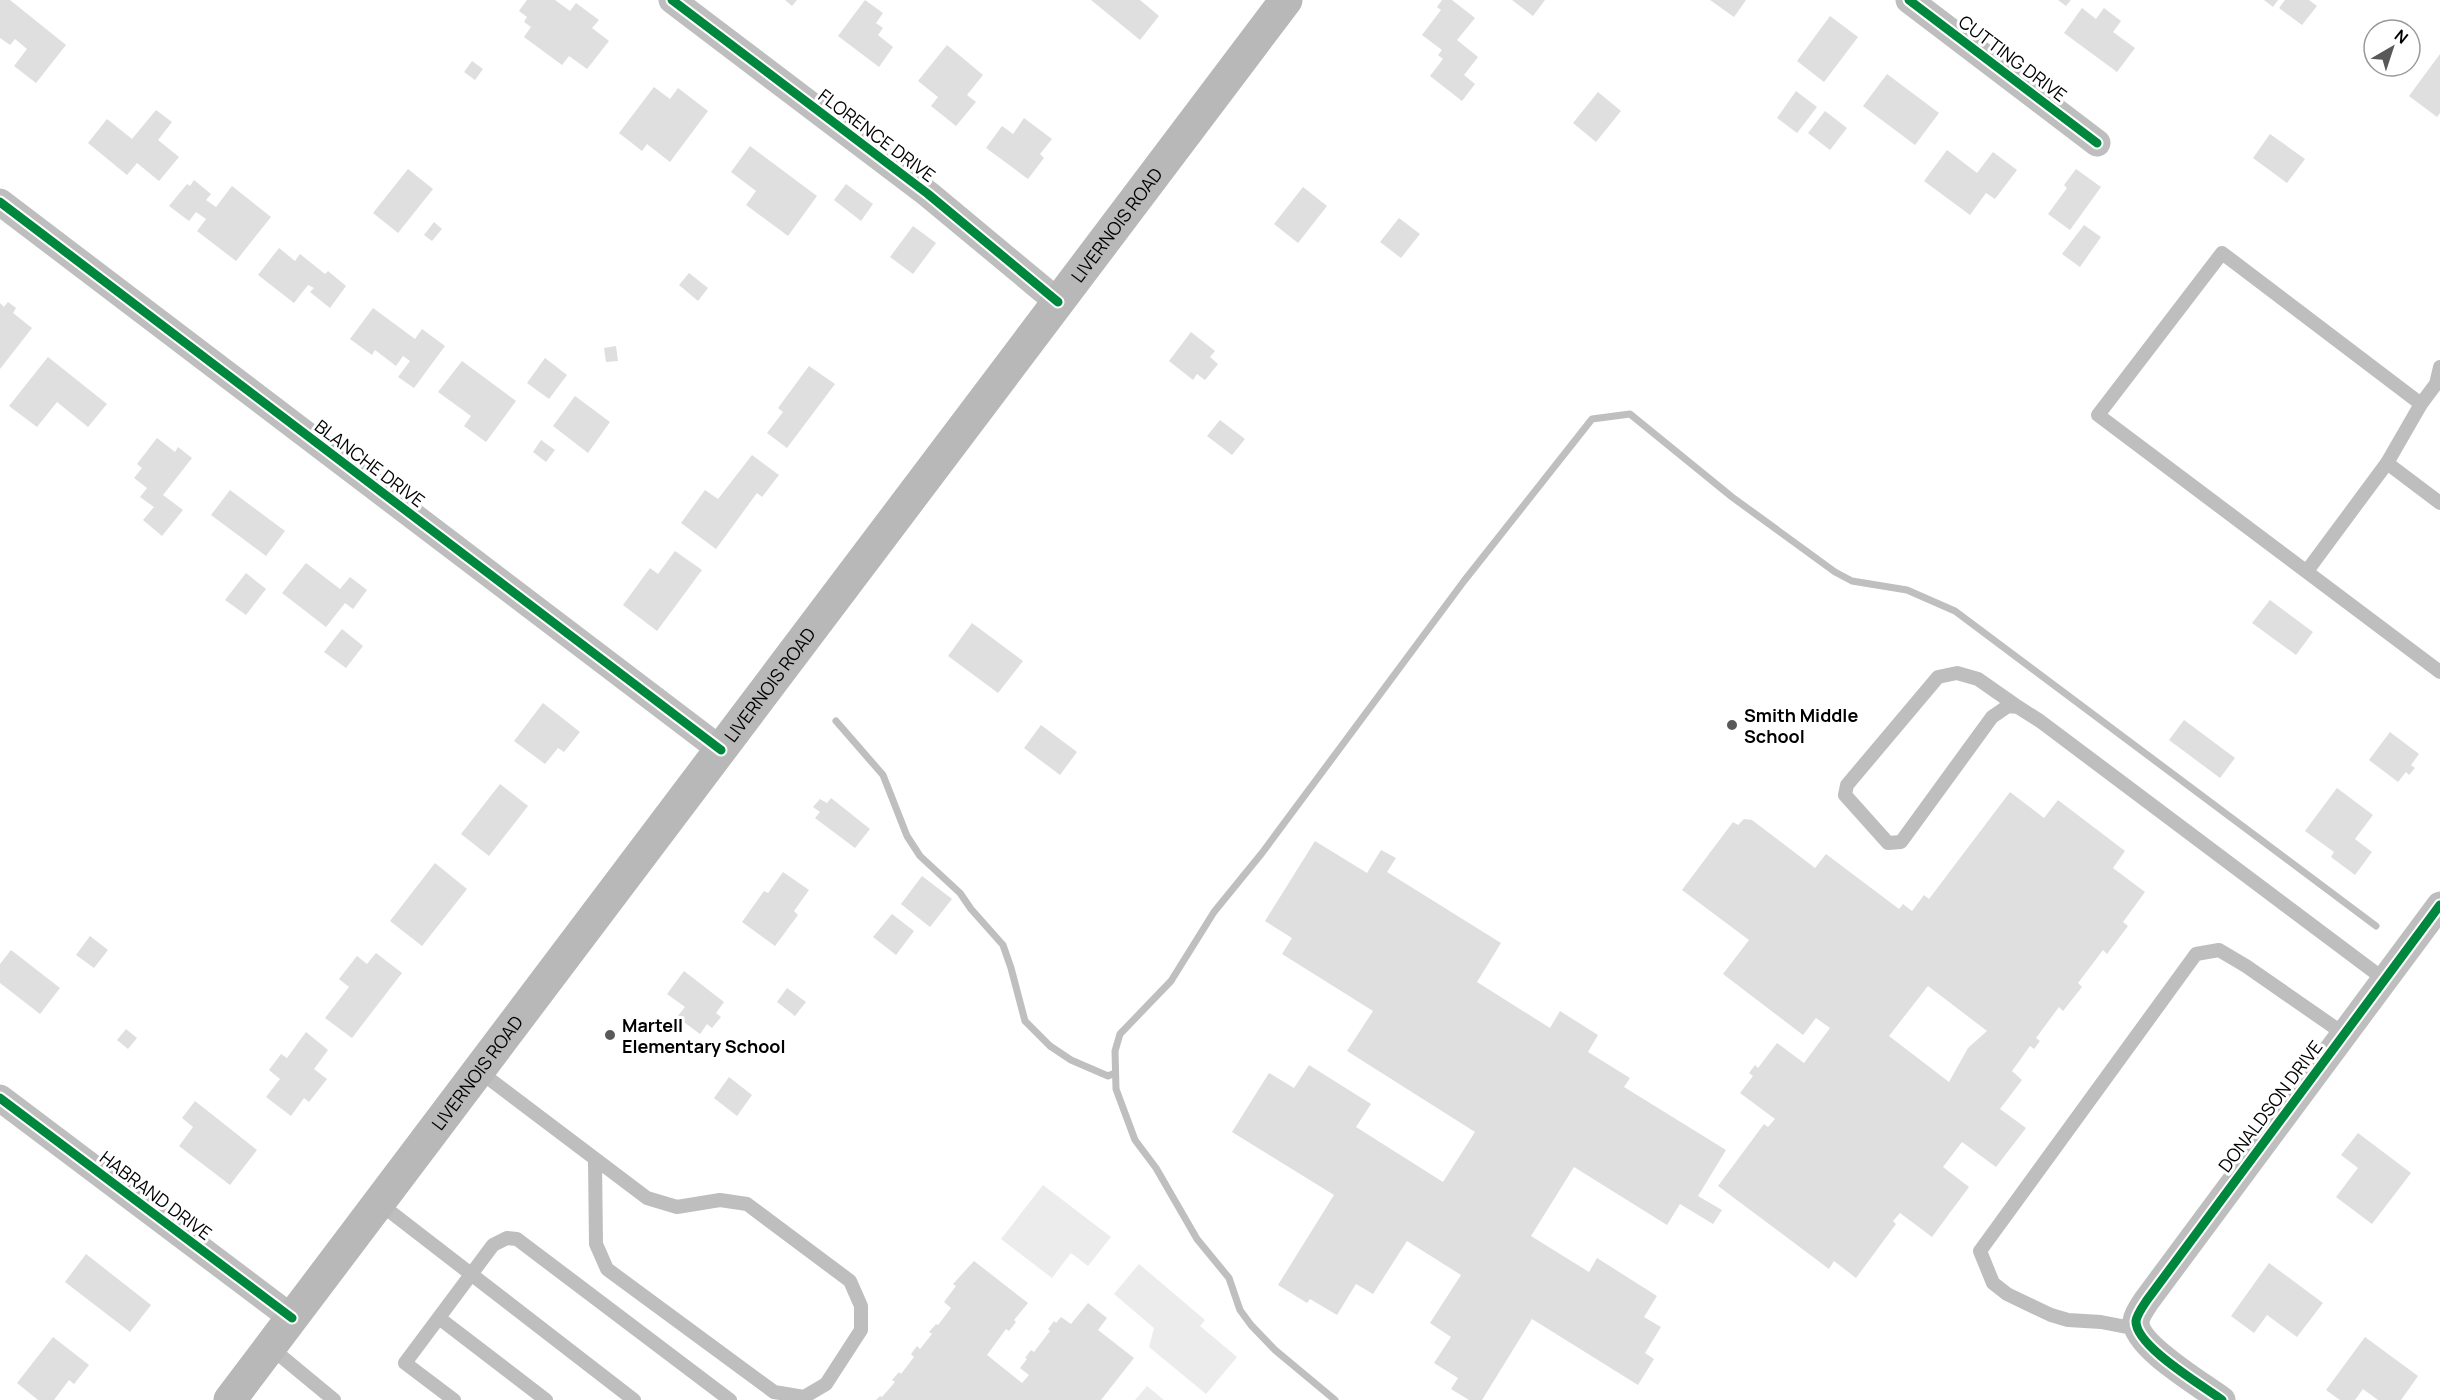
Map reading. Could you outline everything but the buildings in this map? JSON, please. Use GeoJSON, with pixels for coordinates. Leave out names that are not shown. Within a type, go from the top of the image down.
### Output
{"type":"FeatureCollection","features":[{"type":"Feature","properties":{"kind":"main road","name":"LIVERNOIS ROAD"},"geometry":{"type":"LineString","coordinates":[[230,1400],[1286,0]]}},
{"type":"Feature","properties":{"kind":"street","name":"FLORENCE DRIVE"},"geometry":{"type":"LineString","coordinates":[[672,0],[937,201],[1058,302]]}},
{"type":"Feature","properties":{"kind":"street","name":"CUTTING DRIVE"},"geometry":{"type":"LineString","coordinates":[[1909,0],[2097,143]]}},
{"type":"Feature","properties":{"kind":"street","name":"BLANCHE DRIVE"},"geometry":{"type":"LineString","coordinates":[[0,202],[721,750]]}},
{"type":"Feature","properties":{"kind":"street","name":"DONALDSON DRIVE"},"geometry":{"type":"LineString","coordinates":[[2137,1329],[2136,1319],[2147,1300],[2440,905]]}},
{"type":"Feature","properties":{"kind":"street","name":"HABRAND DRIVE"},"geometry":{"type":"LineString","coordinates":[[0,1098],[292,1318]]}},
{"type":"Feature","properties":{"kind":"street"},"geometry":{"type":"LineString","coordinates":[[2137,1329],[2143,1339],[2160,1354],[2222,1400]]}},
{"type":"Feature","properties":{"kind":"lane"},"geometry":{"type":"LineString","coordinates":[[2421,404],[2222,253],[2098,415],[2440,672]]}},
{"type":"Feature","properties":{"kind":"lane"},"geometry":{"type":"LineString","coordinates":[[2307,571],[2387,463],[2421,404],[2436,384],[2440,367]]}},
{"type":"Feature","properties":{"kind":"lane"},"geometry":{"type":"LineString","coordinates":[[2387,463],[2440,503]]}},
{"type":"Feature","properties":{"kind":"lane"},"geometry":{"type":"LineString","coordinates":[[2019,707],[2008,706],[1992,717],[1900,842],[1888,843],[1845,795],[1847,785],[1938,677],[1957,674],[1978,679],[2040,721],[2385,980]]}},
{"type":"Feature","properties":{"kind":"lane"},"geometry":{"type":"LineString","coordinates":[[2137,1329],[2101,1322],[2068,1320],[2051,1315],[2007,1294],[1993,1283],[1980,1251],[2196,954],[2219,950],[2344,1034]]}},
{"type":"Feature","properties":{"kind":"lane"},"geometry":{"type":"LineString","coordinates":[[479,1071],[595,1161],[647,1198],[677,1207],[720,1200],[747,1204],[850,1281],[861,1306],[861,1330],[826,1384],[804,1397],[774,1392],[607,1269],[596,1244],[595,1161]]}},
{"type":"Feature","properties":{"kind":"lane"},"geometry":{"type":"LineString","coordinates":[[379,1203],[634,1400]]}},
{"type":"Feature","properties":{"kind":"lane"},"geometry":{"type":"LineString","coordinates":[[454,1400],[405,1363],[493,1245],[507,1238],[517,1239],[730,1400]]}},
{"type":"Feature","properties":{"kind":"lane"},"geometry":{"type":"LineString","coordinates":[[439,1318],[546,1400]]}},
{"type":"Feature","properties":{"kind":"lane"},"geometry":{"type":"LineString","coordinates":[[270,1347],[334,1400]]}},
{"type":"Feature","properties":{"kind":"shaded area"},"geometry":{"type":"Polygon","coordinates":[[[1043,1185],[1111,1237],[1088,1266],[1071,1253],[1052,1278],[1001,1239],[1043,1185]]]}},
{"type":"Feature","properties":{"kind":"shaded area"},"geometry":{"type":"Polygon","coordinates":[[[1139,1264],[1205,1320],[1200,1326],[1237,1357],[1206,1394],[1149,1347],[1154,1328],[1114,1294],[1139,1264]]]}},
{"type":"Feature","properties":{"kind":"shaded area"},"geometry":{"type":"Polygon","coordinates":[[[1147,1386],[1164,1400],[1135,1400],[1147,1386]]]}},
{"type":"Feature","properties":{"kind":"waterway"},"geometry":{"type":"LineString","coordinates":[[1335,1400],[1275,1350],[1240,1310],[1229,1278],[1197,1239],[1156,1168],[1135,1140],[1116,1089],[1115,1051],[1120,1034],[1171,981],[1214,912],[1262,853],[1464,581],[1592,419],[1630,414],[1732,497],[1835,572],[1852,581],[1907,590],[1955,611],[2376,926]]}},
{"type":"Feature","properties":{"kind":"waterway"},"geometry":{"type":"LineString","coordinates":[[836,721],[883,775],[907,836],[920,856],[960,893],[1003,945],[1025,1021],[1050,1046],[1071,1060],[1108,1076],[1115,1073]]}},
{"type":"Feature","properties":{"kind":"cycle path"},"geometry":{"type":"LineString","coordinates":[[672,0],[928,194],[1058,302]]}},
{"type":"Feature","properties":{"kind":"cycle path"},"geometry":{"type":"LineString","coordinates":[[1909,0],[2097,143]]}},
{"type":"Feature","properties":{"kind":"cycle path"},"geometry":{"type":"LineString","coordinates":[[0,202],[721,750]]}},
{"type":"Feature","properties":{"kind":"cycle path"},"geometry":{"type":"LineString","coordinates":[[2222,1400],[2157,1353],[2139,1331],[2136,1321],[2138,1316],[2147,1300],[2440,905]]}},
{"type":"Feature","properties":{"kind":"cycle path"},"geometry":{"type":"LineString","coordinates":[[0,1098],[292,1318]]}},
{"type":"Feature","properties":{"kind":"place","name":"Smith Middle School"},"geometry":{"type":"Point","coordinates":[1732,725]}},
{"type":"Feature","properties":{"kind":"place","name":"Martell Elementary School"},"geometry":{"type":"Point","coordinates":[610,1035]}}]}
